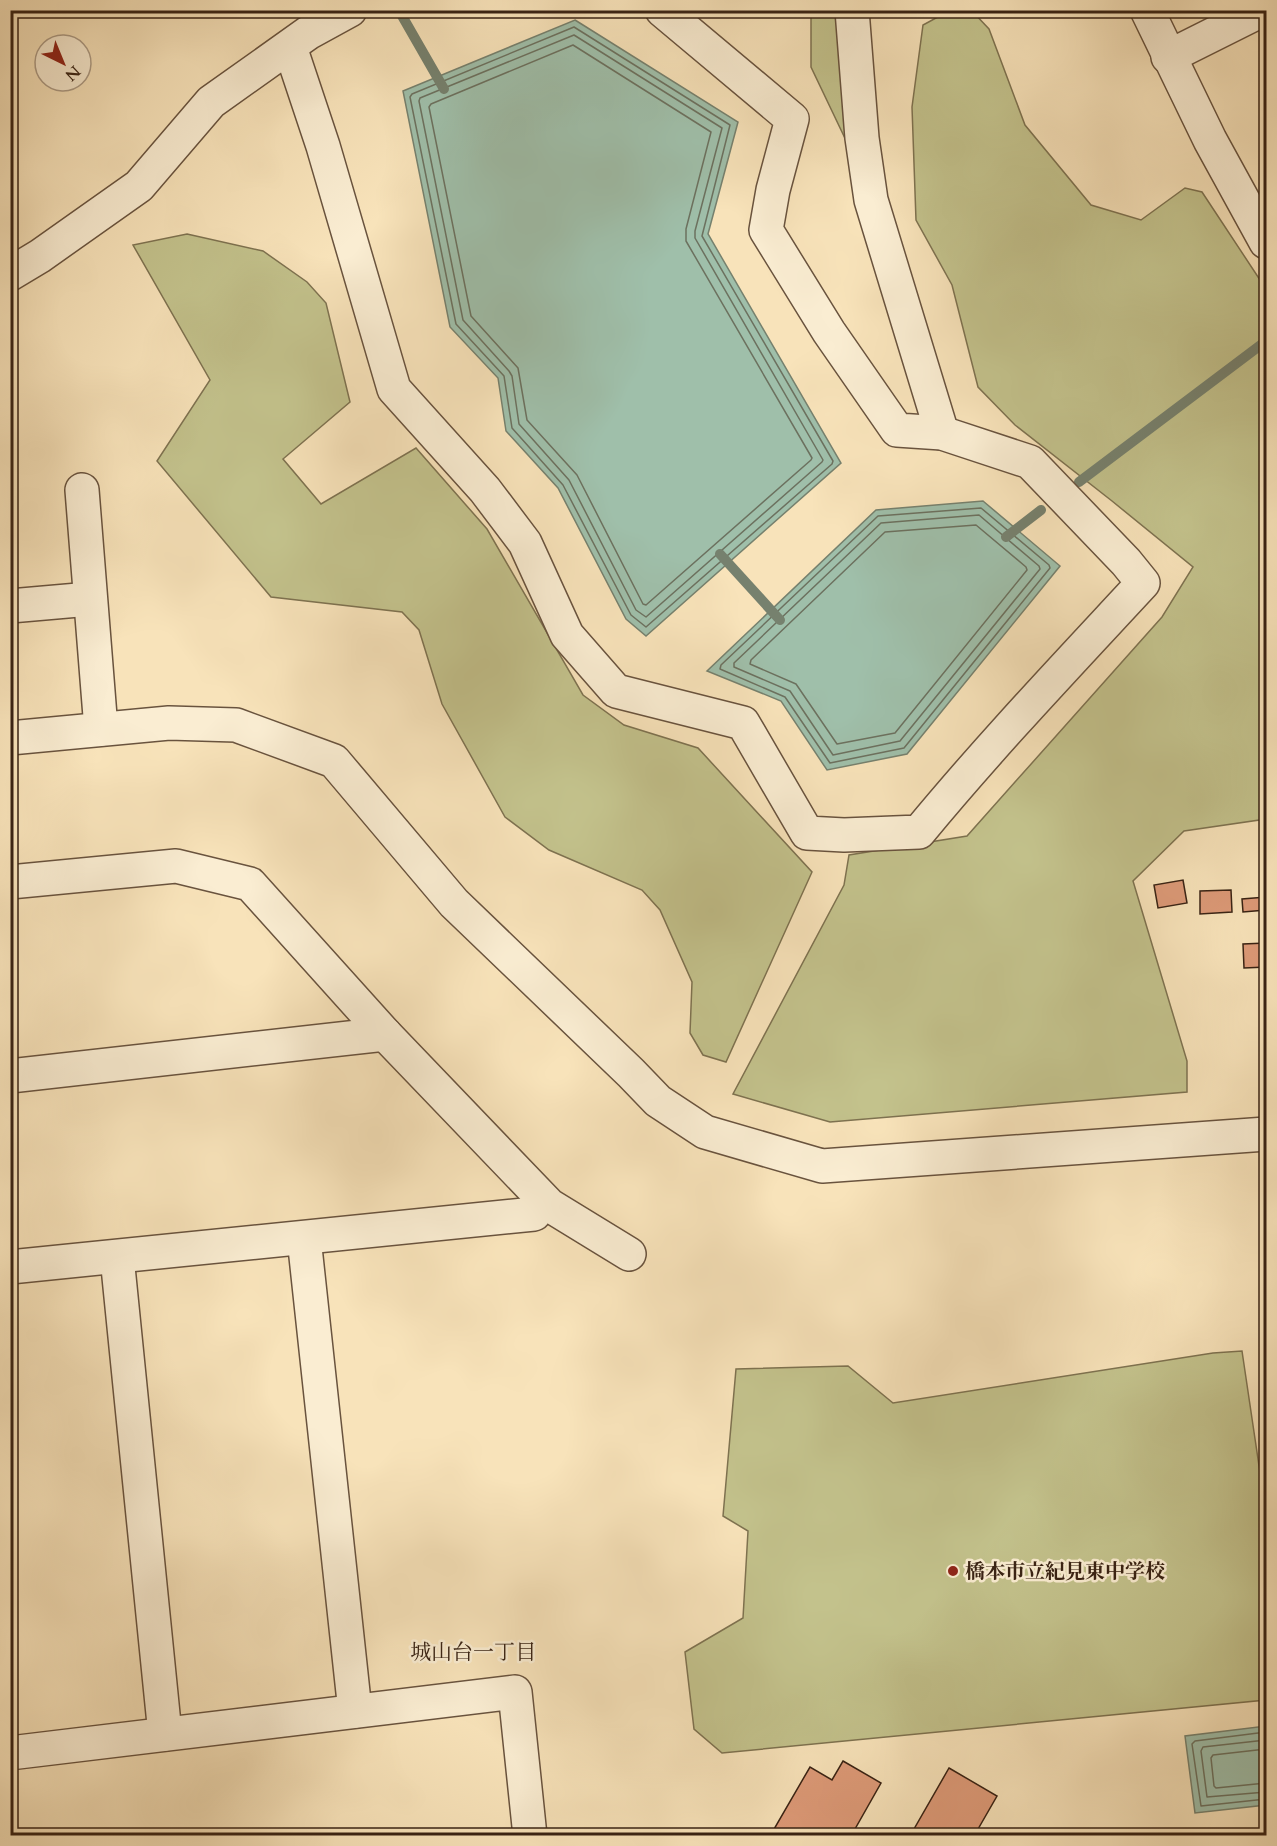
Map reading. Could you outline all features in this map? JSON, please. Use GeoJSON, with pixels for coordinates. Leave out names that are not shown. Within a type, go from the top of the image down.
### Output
{"type":"FeatureCollection","features":[{"type":"Feature","properties":{"kind":"street"},"geometry":{"type":"LineString","coordinates":[[10,274],[40,256],[139,186],[211,102],[300,30],[350,10]]}},
{"type":"Feature","properties":{"kind":"street"},"geometry":{"type":"LineString","coordinates":[[300,30],[323,146],[394,389],[485,490],[525,543],[567,635],[616,691],[743,723],[807,834],[919,832],[1039,695],[1143,583],[1126,562],[1030,462],[942,433],[897,430],[829,332],[766,230],[773,189],[792,119],[662,10]]}},
{"type":"Feature","properties":{"kind":"street"},"geometry":{"type":"LineString","coordinates":[[852,10],[862,138],[871,200],[942,433]]}},
{"type":"Feature","properties":{"kind":"street"},"geometry":{"type":"LineString","coordinates":[[1147,10],[1210,140],[1266,242]]}},
{"type":"Feature","properties":{"kind":"street"},"geometry":{"type":"LineString","coordinates":[[1168,57],[1262,10]]}},
{"type":"Feature","properties":{"kind":"street"},"geometry":{"type":"LineString","coordinates":[[82,490],[100,729]]}},
{"type":"Feature","properties":{"kind":"street"},"geometry":{"type":"LineString","coordinates":[[10,606],[90,599]]}},
{"type":"Feature","properties":{"kind":"street"},"geometry":{"type":"LineString","coordinates":[[10,738],[169,723],[236,725],[334,761],[454,903],[631,1073],[657,1101],[705,1132],[822,1166],[1266,1134]]}},
{"type":"Feature","properties":{"kind":"street"},"geometry":{"type":"LineString","coordinates":[[10,882],[176,866],[250,884],[385,1034],[549,1205],[629,1254]]}},
{"type":"Feature","properties":{"kind":"street"},"geometry":{"type":"LineString","coordinates":[[10,1076],[385,1034]]}},
{"type":"Feature","properties":{"kind":"street"},"geometry":{"type":"LineString","coordinates":[[10,1267],[534,1214]]}},
{"type":"Feature","properties":{"kind":"street"},"geometry":{"type":"LineString","coordinates":[[304,1238],[354,1711]]}},
{"type":"Feature","properties":{"kind":"street"},"geometry":{"type":"LineString","coordinates":[[117,1257],[165,1734]]}},
{"type":"Feature","properties":{"kind":"street"},"geometry":{"type":"LineString","coordinates":[[10,1753],[515,1692],[530,1836]]}},
{"type":"Feature","properties":{"kind":"shaded area"},"geometry":{"type":"Polygon","coordinates":[[[811,11],[842,11],[852,153],[811,67],[811,11]]]}},
{"type":"Feature","properties":{"kind":"shaded area"},"geometry":{"type":"Polygon","coordinates":[[[972,11],[989,29],[1025,125],[1091,205],[1141,220],[1185,188],[1202,192],[1266,289],[1266,819],[1184,831],[1133,881],[1187,1061],[1187,1092],[830,1122],[733,1094],[844,885],[849,855],[967,836],[1162,617],[1193,567],[1015,425],[978,387],[952,285],[916,220],[912,107],[923,25],[947,12],[972,11]]]}},
{"type":"Feature","properties":{"kind":"shaded area"},"geometry":{"type":"Polygon","coordinates":[[[187,234],[263,251],[307,282],[326,303],[350,402],[283,459],[321,504],[416,448],[487,529],[583,695],[624,725],[698,748],[812,872],[726,1062],[703,1055],[690,1033],[692,982],[660,910],[642,890],[549,850],[505,817],[442,704],[419,630],[402,612],[271,597],[157,461],[210,380],[133,245],[187,234]]]}},
{"type":"Feature","properties":{"kind":"shaded area"},"geometry":{"type":"Polygon","coordinates":[[[1242,1351],[1266,1513],[1266,1700],[722,1753],[694,1729],[685,1652],[743,1618],[748,1531],[723,1516],[736,1369],[848,1366],[893,1403],[1213,1353],[1242,1351]]]}},
{"type":"Feature","properties":{"kind":"water"},"geometry":{"type":"Polygon","coordinates":[[[575,20],[738,122],[708,234],[841,463],[646,636],[626,619],[558,488],[506,431],[498,378],[450,327],[403,91],[575,20]]]}},
{"type":"Feature","properties":{"kind":"water"},"geometry":{"type":"Polygon","coordinates":[[[983,501],[1060,566],[907,754],[827,770],[781,701],[707,671],[876,510],[983,501]]]}},
{"type":"Feature","properties":{"kind":"water"},"geometry":{"type":"Polygon","coordinates":[[[1266,1726],[1266,1805],[1195,1813],[1185,1736],[1266,1726]]]}},
{"type":"Feature","properties":{"kind":"building"},"geometry":{"type":"Polygon","coordinates":[[[1183,880],[1187,903],[1158,908],[1154,885],[1183,880]]]}},
{"type":"Feature","properties":{"kind":"building"},"geometry":{"type":"Polygon","coordinates":[[[1231,890],[1232,912],[1200,914],[1200,891],[1231,890]]]}},
{"type":"Feature","properties":{"kind":"building"},"geometry":{"type":"Polygon","coordinates":[[[1266,897],[1266,910],[1243,912],[1242,899],[1266,897]]]}},
{"type":"Feature","properties":{"kind":"building"},"geometry":{"type":"Polygon","coordinates":[[[1266,943],[1266,967],[1244,968],[1243,944],[1266,943]]]}},
{"type":"Feature","properties":{"kind":"building"},"geometry":{"type":"Polygon","coordinates":[[[843,1761],[881,1783],[851,1836],[770,1836],[810,1767],[832,1780],[843,1761]]]}},
{"type":"Feature","properties":{"kind":"building"},"geometry":{"type":"Polygon","coordinates":[[[949,1768],[997,1796],[974,1836],[910,1836],[949,1768]]]}},
{"type":"Feature","properties":{"kind":"waterway"},"geometry":{"type":"LineString","coordinates":[[401,14],[444,89]]}},
{"type":"Feature","properties":{"kind":"waterway"},"geometry":{"type":"LineString","coordinates":[[1079,482],[1266,341]]}},
{"type":"Feature","properties":{"kind":"waterway"},"geometry":{"type":"LineString","coordinates":[[1006,537],[1041,510]]}},
{"type":"Feature","properties":{"kind":"waterway"},"geometry":{"type":"LineString","coordinates":[[720,554],[780,620]]}},
{"type":"Feature","properties":{"kind":"place","name":"橋本市立紀見東中学校"},"geometry":{"type":"Point","coordinates":[953,1571]}},
{"type":"Feature","properties":{"kind":"district","name":"城山台一丁目"},"geometry":{"type":"Point","coordinates":[473,1652]}}]}
